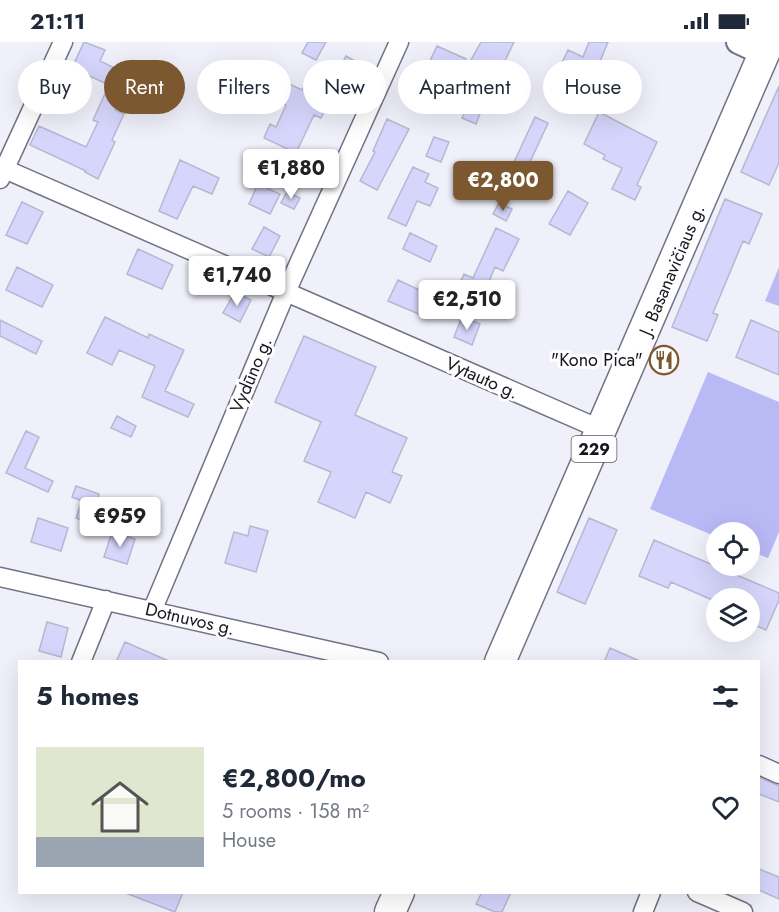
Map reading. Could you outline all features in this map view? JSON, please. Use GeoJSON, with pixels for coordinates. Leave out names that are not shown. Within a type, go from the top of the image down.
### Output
{"type":"FeatureCollection","features":[{"type":"Feature","properties":{"kind":"main road","name":"J. Basanavičiaus g."},"geometry":{"type":"LineString","coordinates":[[508,659],[762,50]]}},
{"type":"Feature","properties":{"kind":"main road"},"geometry":{"type":"LineString","coordinates":[[390,912],[398,894]]}},
{"type":"Feature","properties":{"kind":"street"},"geometry":{"type":"LineString","coordinates":[[2,172],[63,42]]}},
{"type":"Feature","properties":{"kind":"street","name":"Vydūno g."},"geometry":{"type":"LineString","coordinates":[[152,611],[286,292],[399,42]]}},
{"type":"Feature","properties":{"kind":"street","name":"Vytauto g."},"geometry":{"type":"LineString","coordinates":[[2,172],[286,292],[602,430]]}},
{"type":"Feature","properties":{"kind":"street","name":"Dotnuvos g."},"geometry":{"type":"LineString","coordinates":[[0,577],[370,660]]}},
{"type":"Feature","properties":{"kind":"street"},"geometry":{"type":"LineString","coordinates":[[82,660],[106,600]]}},
{"type":"Feature","properties":{"kind":"street"},"geometry":{"type":"LineString","coordinates":[[760,765],[779,774]]}},
{"type":"Feature","properties":{"kind":"street"},"geometry":{"type":"LineString","coordinates":[[643,912],[650,894]]}},
{"type":"Feature","properties":{"kind":"street"},"geometry":{"type":"LineString","coordinates":[[702,894],[742,912]]}},
{"type":"Feature","properties":{"kind":"shaded area"},"geometry":{"type":"Polygon","coordinates":[[[779,267],[779,306],[765,301],[779,267]]]}},
{"type":"Feature","properties":{"kind":"shaded area"},"geometry":{"type":"Polygon","coordinates":[[[708,372],[779,402],[779,532],[768,558],[760,555],[760,522],[706,522],[706,532],[650,509],[708,372]]]}},
{"type":"Feature","properties":{"kind":"building"},"geometry":{"type":"Polygon","coordinates":[[[84,42],[105,50],[100,61],[104,63],[104,83],[92,77],[92,60],[76,60],[84,42]]]}},
{"type":"Feature","properties":{"kind":"building"},"geometry":{"type":"Polygon","coordinates":[[[308,42],[326,42],[316,60],[302,53],[308,42]]]}},
{"type":"Feature","properties":{"kind":"building"},"geometry":{"type":"Polygon","coordinates":[[[481,42],[514,42],[505,60],[471,60],[481,42]]]}},
{"type":"Feature","properties":{"kind":"building"},"geometry":{"type":"Polygon","coordinates":[[[589,42],[608,42],[601,60],[563,60],[568,50],[583,57],[589,42]]]}},
{"type":"Feature","properties":{"kind":"building"},"geometry":{"type":"Polygon","coordinates":[[[437,46],[466,59],[466,60],[430,60],[437,46]]]}},
{"type":"Feature","properties":{"kind":"building"},"geometry":{"type":"Polygon","coordinates":[[[291,85],[302,90],[303,88],[303,114],[323,114],[321,118],[314,115],[296,153],[264,138],[270,124],[276,127],[282,114],[291,114],[291,85]]]}},
{"type":"Feature","properties":{"kind":"building"},"geometry":{"type":"Polygon","coordinates":[[[779,86],[779,163],[769,185],[741,172],[779,86]]]}},
{"type":"Feature","properties":{"kind":"building"},"geometry":{"type":"Polygon","coordinates":[[[104,96],[104,114],[124,114],[112,140],[115,142],[98,179],[30,145],[39,126],[86,147],[98,122],[93,120],[104,96]]]}},
{"type":"Feature","properties":{"kind":"building"},"geometry":{"type":"Polygon","coordinates":[[[464,114],[480,114],[476,124],[462,118],[464,114]]]}},
{"type":"Feature","properties":{"kind":"building"},"geometry":{"type":"Polygon","coordinates":[[[598,114],[603,114],[657,142],[637,185],[641,187],[635,200],[612,189],[622,168],[603,159],[605,155],[584,144],[598,114]]]}},
{"type":"Feature","properties":{"kind":"building"},"geometry":{"type":"Polygon","coordinates":[[[535,117],[548,123],[530,162],[547,169],[541,181],[525,173],[522,179],[509,173],[535,117]]]}},
{"type":"Feature","properties":{"kind":"building"},"geometry":{"type":"Polygon","coordinates":[[[387,119],[409,129],[377,190],[360,181],[375,152],[373,151],[387,119]]]}},
{"type":"Feature","properties":{"kind":"building"},"geometry":{"type":"Polygon","coordinates":[[[434,137],[449,142],[441,162],[426,156],[434,137]]]}},
{"type":"Feature","properties":{"kind":"building"},"geometry":{"type":"Polygon","coordinates":[[[180,160],[219,178],[212,194],[193,186],[177,219],[159,211],[180,160]]]}},
{"type":"Feature","properties":{"kind":"building"},"geometry":{"type":"Polygon","coordinates":[[[413,167],[429,174],[425,182],[438,188],[430,206],[417,201],[406,226],[388,218],[413,167]]]}},
{"type":"Feature","properties":{"kind":"building"},"geometry":{"type":"Polygon","coordinates":[[[258,184],[280,194],[270,214],[249,204],[258,184]]]}},
{"type":"Feature","properties":{"kind":"building"},"geometry":{"type":"Polygon","coordinates":[[[568,191],[588,203],[570,235],[549,224],[568,191]]]}},
{"type":"Feature","properties":{"kind":"building"},"geometry":{"type":"Polygon","coordinates":[[[287,192],[300,198],[294,209],[281,203],[287,192]]]}},
{"type":"Feature","properties":{"kind":"building"},"geometry":{"type":"Polygon","coordinates":[[[725,199],[762,214],[749,244],[743,241],[713,313],[718,315],[707,341],[672,327],[725,199]]]}},
{"type":"Feature","properties":{"kind":"building"},"geometry":{"type":"Polygon","coordinates":[[[22,202],[43,212],[27,244],[6,235],[22,202]]]}},
{"type":"Feature","properties":{"kind":"building"},"geometry":{"type":"Polygon","coordinates":[[[499,203],[512,209],[506,221],[493,214],[499,203]]]}},
{"type":"Feature","properties":{"kind":"building"},"geometry":{"type":"Polygon","coordinates":[[[264,227],[280,236],[269,257],[252,249],[264,227]]]}},
{"type":"Feature","properties":{"kind":"building"},"geometry":{"type":"Polygon","coordinates":[[[496,228],[519,239],[503,271],[495,267],[483,296],[459,285],[464,274],[473,278],[496,228]]]}},
{"type":"Feature","properties":{"kind":"building"},"geometry":{"type":"Polygon","coordinates":[[[410,233],[437,246],[430,262],[403,249],[410,233]]]}},
{"type":"Feature","properties":{"kind":"building"},"geometry":{"type":"Polygon","coordinates":[[[138,249],[173,265],[162,289],[127,274],[138,249]]]}},
{"type":"Feature","properties":{"kind":"building"},"geometry":{"type":"Polygon","coordinates":[[[17,267],[53,285],[42,307],[6,290],[17,267]]]}},
{"type":"Feature","properties":{"kind":"building"},"geometry":{"type":"Polygon","coordinates":[[[398,280],[430,295],[421,315],[388,301],[398,280]]]}},
{"type":"Feature","properties":{"kind":"building"},"geometry":{"type":"Polygon","coordinates":[[[235,292],[251,300],[240,322],[223,313],[235,292]]]}},
{"type":"Feature","properties":{"kind":"building"},"geometry":{"type":"Polygon","coordinates":[[[105,317],[148,338],[149,334],[184,350],[165,391],[194,404],[188,417],[142,397],[155,366],[119,350],[112,365],[87,353],[105,317]]]}},
{"type":"Feature","properties":{"kind":"building"},"geometry":{"type":"Polygon","coordinates":[[[462,317],[480,324],[472,345],[454,337],[462,317]]]}},
{"type":"Feature","properties":{"kind":"building"},"geometry":{"type":"Polygon","coordinates":[[[0,320],[42,341],[36,354],[0,336],[0,320]]]}},
{"type":"Feature","properties":{"kind":"building"},"geometry":{"type":"Polygon","coordinates":[[[751,320],[779,332],[779,375],[736,357],[751,320]]]}},
{"type":"Feature","properties":{"kind":"building"},"geometry":{"type":"Polygon","coordinates":[[[304,336],[376,367],[355,415],[407,438],[392,472],[402,476],[390,503],[366,492],[355,518],[318,502],[331,472],[304,461],[321,422],[275,402],[304,336]]]}},
{"type":"Feature","properties":{"kind":"building"},"geometry":{"type":"Polygon","coordinates":[[[117,416],[136,426],[131,437],[111,428],[117,416]]]}},
{"type":"Feature","properties":{"kind":"building"},"geometry":{"type":"Polygon","coordinates":[[[26,431],[39,437],[25,468],[53,481],[48,492],[6,473],[26,431]]]}},
{"type":"Feature","properties":{"kind":"building"},"geometry":{"type":"Polygon","coordinates":[[[76,486],[99,494],[90,523],[76,518],[82,501],[72,497],[76,486]]]}},
{"type":"Feature","properties":{"kind":"building"},"geometry":{"type":"Polygon","coordinates":[[[38,518],[68,528],[61,551],[31,542],[38,518]]]}},
{"type":"Feature","properties":{"kind":"building"},"geometry":{"type":"Polygon","coordinates":[[[589,518],[617,530],[585,604],[557,592],[589,518]]]}},
{"type":"Feature","properties":{"kind":"building"},"geometry":{"type":"Polygon","coordinates":[[[250,526],[268,531],[256,572],[225,563],[234,532],[248,536],[250,526]]]}},
{"type":"Feature","properties":{"kind":"building"},"geometry":{"type":"Polygon","coordinates":[[[112,532],[135,539],[127,564],[104,557],[112,532]]]}},
{"type":"Feature","properties":{"kind":"building"},"geometry":{"type":"Polygon","coordinates":[[[654,540],[706,562],[706,576],[739,576],[779,593],[779,600],[766,630],[760,627],[760,588],[706,588],[706,597],[671,582],[668,588],[639,576],[654,540]]]}},
{"type":"Feature","properties":{"kind":"building"},"geometry":{"type":"Polygon","coordinates":[[[47,622],[68,628],[61,657],[39,651],[47,622]]]}},
{"type":"Feature","properties":{"kind":"building"},"geometry":{"type":"Polygon","coordinates":[[[125,642],[166,660],[117,660],[125,642]]]}},
{"type":"Feature","properties":{"kind":"building"},"geometry":{"type":"Polygon","coordinates":[[[610,648],[637,660],[605,660],[610,648]]]}},
{"type":"Feature","properties":{"kind":"building"},"geometry":{"type":"Polygon","coordinates":[[[760,777],[779,786],[779,802],[760,794],[760,777]]]}},
{"type":"Feature","properties":{"kind":"building"},"geometry":{"type":"Polygon","coordinates":[[[760,869],[779,877],[779,899],[760,890],[760,869]]]}},
{"type":"Feature","properties":{"kind":"building"},"geometry":{"type":"Polygon","coordinates":[[[128,894],[182,894],[175,912],[128,894]]]}},
{"type":"Feature","properties":{"kind":"building"},"geometry":{"type":"Polygon","coordinates":[[[481,894],[510,894],[502,912],[495,912],[476,904],[481,894]]]}},
{"type":"Feature","properties":{"kind":"place","name":"\"Kono Pica\""},"geometry":{"type":"Point","coordinates":[664,360]}}]}
